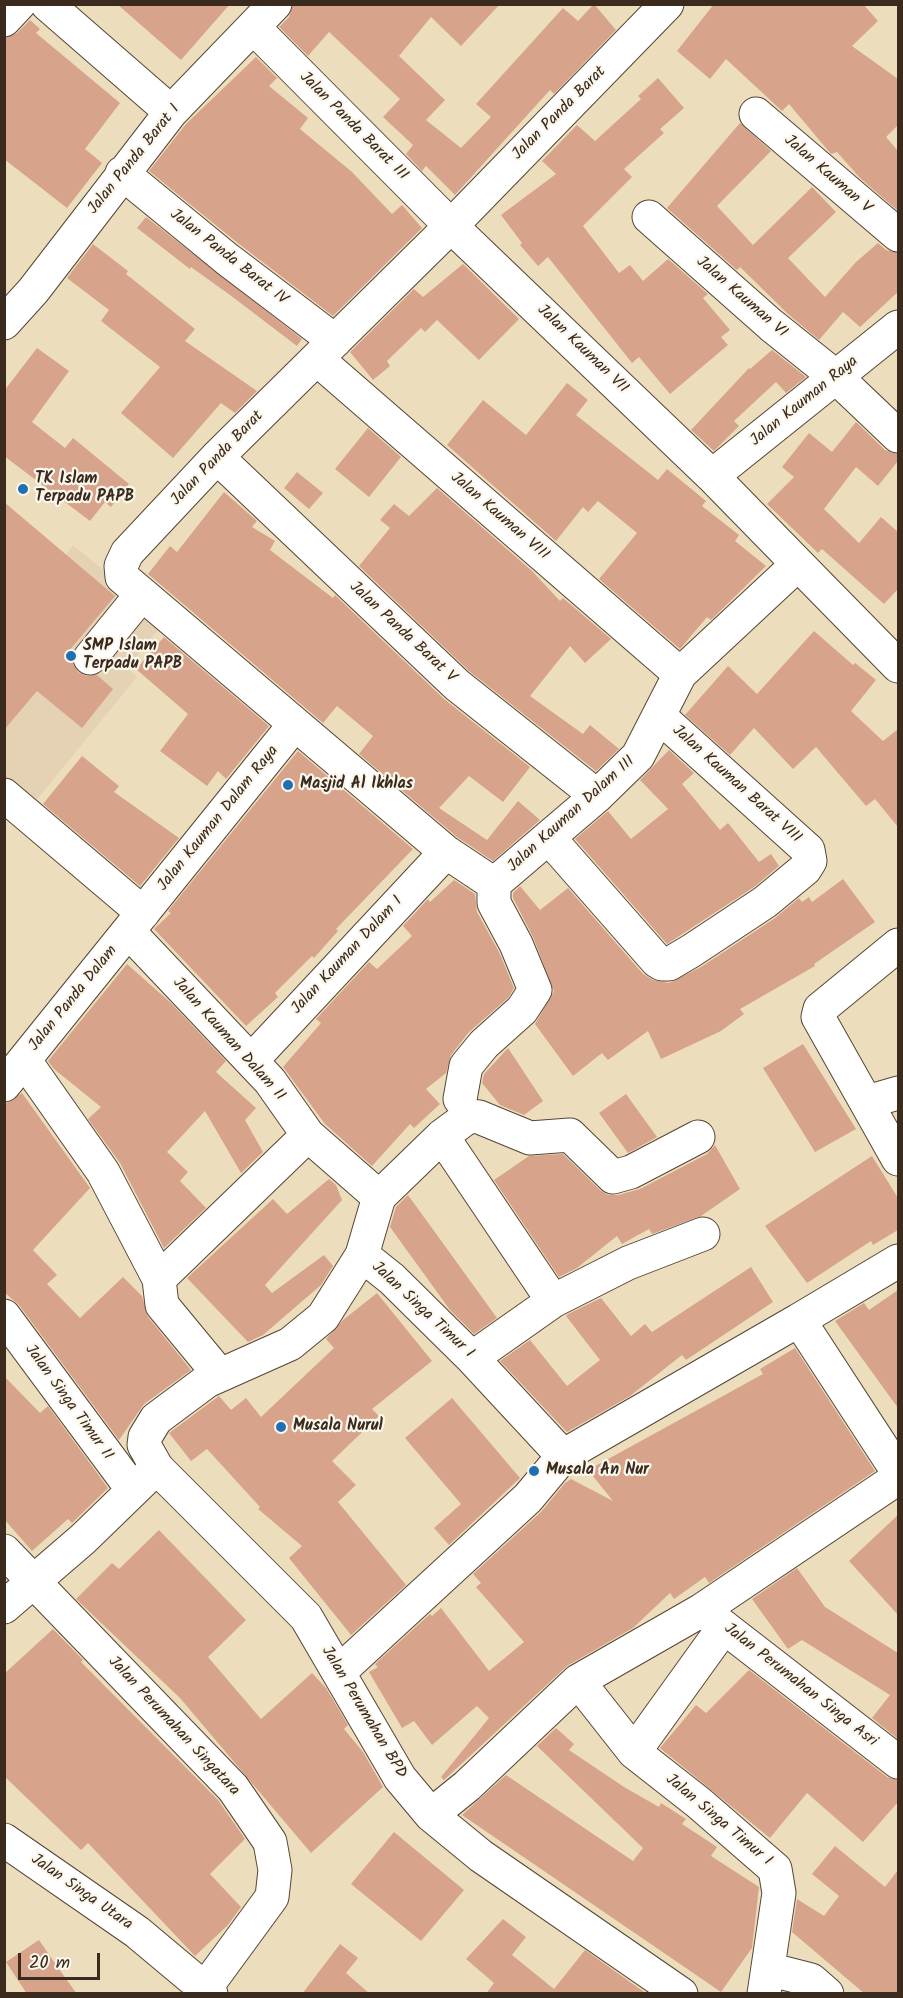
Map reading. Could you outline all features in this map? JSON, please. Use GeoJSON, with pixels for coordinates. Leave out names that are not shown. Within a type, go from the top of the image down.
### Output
{"type":"FeatureCollection","features":[{"type":"Feature","properties":{"kind":"street"},"geometry":{"type":"LineString","coordinates":[[4,20],[19,4]]}},
{"type":"Feature","properties":{"kind":"street"},"geometry":{"type":"LineString","coordinates":[[47,4],[171,112]]}},
{"type":"Feature","properties":{"kind":"street","name":"Jalan Panda Barat"},"geometry":{"type":"LineString","coordinates":[[494,884],[446,852],[122,577],[121,566],[127,553],[217,457],[451,226],[667,4]]}},
{"type":"Feature","properties":{"kind":"street","name":"Jalan Panda Barat I"},"geometry":{"type":"LineString","coordinates":[[4,323],[33,291],[171,112],[264,16]]}},
{"type":"Feature","properties":{"kind":"street","name":"Jalan Panda Barat III"},"geometry":{"type":"LineString","coordinates":[[264,16],[451,226]]}},
{"type":"Feature","properties":{"kind":"street","name":"Jalan Kauman V"},"geometry":{"type":"LineString","coordinates":[[756,114],[898,236]]}},
{"type":"Feature","properties":{"kind":"street","name":"Jalan Panda Barat IV"},"geometry":{"type":"LineString","coordinates":[[122,173],[227,259],[326,350]]}},
{"type":"Feature","properties":{"kind":"street","name":"Jalan Kauman VI"},"geometry":{"type":"LineString","coordinates":[[649,217],[771,325],[836,376],[898,436]]}},
{"type":"Feature","properties":{"kind":"street","name":"Jalan Kauman VII"},"geometry":{"type":"LineString","coordinates":[[451,226],[712,476]]}},
{"type":"Feature","properties":{"kind":"street","name":"Jalan Kauman Raya"},"geometry":{"type":"LineString","coordinates":[[712,476],[898,327]]}},
{"type":"Feature","properties":{"kind":"street","name":"Jalan Kauman VIII"},"geometry":{"type":"LineString","coordinates":[[326,350],[680,674]]}},
{"type":"Feature","properties":{"kind":"street","name":"Jalan Panda Barat V"},"geometry":{"type":"LineString","coordinates":[[217,457],[457,685],[597,796]]}},
{"type":"Feature","properties":{"kind":"street"},"geometry":{"type":"LineString","coordinates":[[712,476],[898,666]]}},
{"type":"Feature","properties":{"kind":"street","name":"Jalan Kauman Dalam III"},"geometry":{"type":"LineString","coordinates":[[494,884],[597,796],[638,756],[680,674],[798,564]]}},
{"type":"Feature","properties":{"kind":"street"},"geometry":{"type":"LineString","coordinates":[[90,658],[142,594]]}},
{"type":"Feature","properties":{"kind":"street","name":"Jalan Kauman Barat VIII"},"geometry":{"type":"LineString","coordinates":[[549,838],[657,961],[669,964],[765,902],[805,869],[810,856],[808,850],[659,716]]}},
{"type":"Feature","properties":{"kind":"street","name":"Jalan Kauman Dalam Raya"},"geometry":{"type":"LineString","coordinates":[[136,922],[295,724]]}},
{"type":"Feature","properties":{"kind":"street","name":"Jalan Kauman Dalam II"},"geometry":{"type":"LineString","coordinates":[[4,795],[136,922],[270,1081],[308,1135],[379,1197]]}},
{"type":"Feature","properties":{"kind":"street","name":"Jalan Kauman Dalam I"},"geometry":{"type":"LineString","coordinates":[[251,1061],[446,852]]}},
{"type":"Feature","properties":{"kind":"street"},"geometry":{"type":"LineString","coordinates":[[460,1099],[466,1066],[484,1044],[522,1010],[535,990],[516,944],[494,903],[494,884]]}},
{"type":"Feature","properties":{"kind":"street","name":"Jalan Panda Dalam"},"geometry":{"type":"LineString","coordinates":[[15,1073],[136,922]]}},
{"type":"Feature","properties":{"kind":"street"},"geometry":{"type":"LineString","coordinates":[[898,945],[818,1013],[818,1021],[898,1159]]}},
{"type":"Feature","properties":{"kind":"street"},"geometry":{"type":"LineString","coordinates":[[15,1073],[103,1172],[159,1279],[162,1305],[219,1374]]}},
{"type":"Feature","properties":{"kind":"street"},"geometry":{"type":"LineString","coordinates":[[867,1102],[898,1093]]}},
{"type":"Feature","properties":{"kind":"street"},"geometry":{"type":"LineString","coordinates":[[362,1255],[379,1197],[442,1136],[469,1116],[479,1117],[530,1138],[570,1135],[613,1177],[632,1172],[698,1137]]}},
{"type":"Feature","properties":{"kind":"street"},"geometry":{"type":"LineString","coordinates":[[159,1279],[308,1135]]}},
{"type":"Feature","properties":{"kind":"street"},"geometry":{"type":"LineString","coordinates":[[442,1136],[553,1301]]}},
{"type":"Feature","properties":{"kind":"street"},"geometry":{"type":"LineString","coordinates":[[472,1358],[553,1301],[628,1263],[703,1234]]}},
{"type":"Feature","properties":{"kind":"street","name":"Jalan Singa Timur I"},"geometry":{"type":"LineString","coordinates":[[219,1374],[291,1344],[323,1317],[344,1287],[362,1255],[392,1279],[472,1358],[563,1456]]}},
{"type":"Feature","properties":{"kind":"street"},"geometry":{"type":"LineString","coordinates":[[340,1671],[528,1498],[563,1456],[898,1261]]}},
{"type":"Feature","properties":{"kind":"street","name":"Jalan Singa Timur II"},"geometry":{"type":"LineString","coordinates":[[4,1316],[130,1472]]}},
{"type":"Feature","properties":{"kind":"street"},"geometry":{"type":"LineString","coordinates":[[799,1320],[898,1472]]}},
{"type":"Feature","properties":{"kind":"street","name":"Jalan Perumahan BPD"},"geometry":{"type":"LineString","coordinates":[[219,1374],[156,1419],[145,1437],[144,1445],[130,1472],[306,1617],[340,1671],[400,1778],[431,1815],[481,1856],[681,1994]]}},
{"type":"Feature","properties":{"kind":"street"},"geometry":{"type":"LineString","coordinates":[[4,1607],[34,1581],[130,1472]]}},
{"type":"Feature","properties":{"kind":"street"},"geometry":{"type":"LineString","coordinates":[[431,1815],[467,1786],[578,1681],[713,1618],[898,1478]]}},
{"type":"Feature","properties":{"kind":"street","name":"Jalan Perumahan Singatara"},"geometry":{"type":"LineString","coordinates":[[7,1553],[233,1788],[270,1842],[275,1870],[272,1897],[212,1987]]}},
{"type":"Feature","properties":{"kind":"street"},"geometry":{"type":"LineString","coordinates":[[634,1752],[713,1618]]}},
{"type":"Feature","properties":{"kind":"street","name":"Jalan Perumahan Singa Asri"},"geometry":{"type":"LineString","coordinates":[[713,1618],[898,1762]]}},
{"type":"Feature","properties":{"kind":"street","name":"Jalan Singa Timur I"},"geometry":{"type":"LineString","coordinates":[[578,1681],[634,1752],[708,1810],[775,1869],[779,1893],[766,1981]]}},
{"type":"Feature","properties":{"kind":"street","name":"Jalan Singa Utara"},"geometry":{"type":"LineString","coordinates":[[4,1840],[212,1987]]}},
{"type":"Feature","properties":{"kind":"street"},"geometry":{"type":"LineString","coordinates":[[766,1981],[811,1980],[827,1994]]}},
{"type":"Feature","properties":{"kind":"shaded area","name":"SMP Islam Terpadu PAPB"},"geometry":{"type":"Polygon","coordinates":[[[73,545],[165,621],[127,668],[137,677],[34,803],[5,779],[5,643],[73,545]]]}},
{"type":"Feature","properties":{"kind":"building"},"geometry":{"type":"Polygon","coordinates":[[[117,4],[230,4],[181,60],[117,4]]]}},
{"type":"Feature","properties":{"kind":"building"},"geometry":{"type":"Polygon","coordinates":[[[293,4],[500,4],[461,46],[431,17],[399,56],[445,100],[426,120],[461,148],[491,117],[476,104],[563,8],[578,21],[594,4],[616,30],[554,94],[550,90],[455,195],[426,166],[422,171],[406,154],[413,145],[383,117],[400,99],[329,32],[308,56],[279,27],[289,17],[293,4]]]}},
{"type":"Feature","properties":{"kind":"building"},"geometry":{"type":"Polygon","coordinates":[[[714,4],[863,4],[878,21],[852,46],[898,79],[898,125],[886,137],[898,151],[898,211],[860,178],[837,152],[831,154],[789,104],[782,111],[726,59],[710,79],[677,51],[714,4]]]}},
{"type":"Feature","properties":{"kind":"building"},"geometry":{"type":"Polygon","coordinates":[[[30,20],[40,29],[36,33],[120,103],[85,149],[102,163],[67,208],[4,159],[4,38],[17,33],[30,20]]]}},
{"type":"Feature","properties":{"kind":"building"},"geometry":{"type":"Polygon","coordinates":[[[256,57],[277,78],[269,86],[308,118],[300,129],[352,172],[392,214],[402,205],[422,228],[333,316],[149,171],[186,124],[256,57]]]}},
{"type":"Feature","properties":{"kind":"building"},"geometry":{"type":"Polygon","coordinates":[[[658,78],[684,108],[660,129],[664,133],[624,169],[632,177],[583,226],[619,273],[630,265],[643,281],[668,259],[708,294],[703,298],[730,330],[721,337],[728,345],[670,394],[639,357],[632,363],[548,257],[538,266],[520,245],[522,243],[501,215],[556,174],[542,161],[577,125],[595,141],[641,99],[638,96],[658,78]]]}},
{"type":"Feature","properties":{"kind":"building"},"geometry":{"type":"Polygon","coordinates":[[[740,123],[771,151],[717,206],[753,245],[812,187],[836,212],[788,258],[825,297],[856,262],[878,243],[886,250],[898,253],[898,292],[860,327],[843,312],[819,340],[788,314],[740,267],[737,270],[667,208],[740,123]]]}},
{"type":"Feature","properties":{"kind":"building"},"geometry":{"type":"Polygon","coordinates":[[[146,217],[302,339],[297,346],[137,228],[146,217]]]}},
{"type":"Feature","properties":{"kind":"building"},"geometry":{"type":"Polygon","coordinates":[[[93,244],[128,271],[126,274],[195,329],[185,341],[257,391],[235,413],[221,403],[173,458],[121,413],[160,367],[101,321],[109,310],[67,278],[93,244]]]}},
{"type":"Feature","properties":{"kind":"building"},"geometry":{"type":"Polygon","coordinates":[[[463,264],[519,319],[479,360],[437,320],[425,332],[421,328],[387,361],[390,366],[373,380],[350,352],[414,289],[423,297],[463,264]]]}},
{"type":"Feature","properties":{"kind":"building"},"geometry":{"type":"Polygon","coordinates":[[[37,348],[69,371],[32,422],[65,448],[73,438],[129,484],[111,507],[105,502],[90,521],[4,456],[4,391],[37,348]]]}},
{"type":"Feature","properties":{"kind":"building"},"geometry":{"type":"Polygon","coordinates":[[[772,350],[806,377],[786,393],[776,382],[734,421],[739,426],[714,451],[691,430],[749,368],[772,350]]]}},
{"type":"Feature","properties":{"kind":"building"},"geometry":{"type":"Polygon","coordinates":[[[567,383],[588,400],[576,415],[658,480],[667,469],[706,501],[702,506],[739,535],[735,541],[766,566],[711,620],[707,617],[680,649],[599,579],[637,533],[598,501],[588,512],[583,507],[556,541],[447,445],[483,400],[526,435],[567,383]]]}},
{"type":"Feature","properties":{"kind":"building"},"geometry":{"type":"Polygon","coordinates":[[[856,422],[885,450],[898,454],[898,461],[878,486],[856,467],[824,509],[859,543],[881,517],[898,532],[898,589],[884,604],[822,549],[818,553],[767,504],[794,477],[782,467],[809,433],[832,452],[856,422]]]}},
{"type":"Feature","properties":{"kind":"building"},"geometry":{"type":"Polygon","coordinates":[[[368,428],[401,457],[369,497],[335,469],[368,428]]]}},
{"type":"Feature","properties":{"kind":"building"},"geometry":{"type":"Polygon","coordinates":[[[297,472],[323,493],[309,509],[284,488],[297,472]]]}},
{"type":"Feature","properties":{"kind":"building"},"geometry":{"type":"Polygon","coordinates":[[[437,488],[532,571],[560,601],[563,598],[611,639],[585,663],[570,646],[530,696],[583,734],[590,725],[619,749],[596,771],[469,671],[359,566],[390,528],[380,520],[394,504],[409,516],[437,488]]]}},
{"type":"Feature","properties":{"kind":"building"},"geometry":{"type":"Polygon","coordinates":[[[224,492],[257,521],[252,527],[275,541],[270,550],[333,598],[335,595],[444,699],[530,767],[503,802],[469,776],[439,808],[487,840],[518,801],[540,820],[493,861],[457,837],[359,754],[373,736],[337,706],[323,723],[148,574],[170,546],[177,552],[224,492]]]}},
{"type":"Feature","properties":{"kind":"building"},"geometry":{"type":"Polygon","coordinates":[[[4,502],[115,596],[68,652],[78,672],[86,676],[97,675],[113,689],[82,728],[37,691],[4,730],[4,502]]]}},
{"type":"Feature","properties":{"kind":"building"},"geometry":{"type":"Polygon","coordinates":[[[814,631],[853,665],[855,663],[876,680],[851,711],[883,741],[898,729],[898,827],[875,799],[866,806],[816,747],[793,769],[754,728],[730,755],[685,715],[728,666],[757,694],[814,631]]]}},
{"type":"Feature","properties":{"kind":"building"},"geometry":{"type":"Polygon","coordinates":[[[164,637],[269,726],[226,779],[218,771],[207,786],[160,751],[188,714],[136,669],[164,637]]]}},
{"type":"Feature","properties":{"kind":"building"},"geometry":{"type":"Polygon","coordinates":[[[669,750],[694,773],[682,784],[720,830],[728,823],[759,862],[771,854],[779,866],[754,887],[667,944],[575,839],[608,811],[631,839],[668,809],[640,780],[669,750]]]}},
{"type":"Feature","properties":{"kind":"building"},"geometry":{"type":"Polygon","coordinates":[[[298,751],[413,849],[336,929],[338,931],[314,958],[312,956],[275,993],[278,997],[246,1026],[154,929],[171,913],[168,911],[298,751]]]}},
{"type":"Feature","properties":{"kind":"building"},"geometry":{"type":"Polygon","coordinates":[[[82,756],[119,786],[114,792],[179,838],[140,886],[43,804],[82,756]]]}},
{"type":"Feature","properties":{"kind":"building"},"geometry":{"type":"Polygon","coordinates":[[[843,879],[875,922],[814,964],[815,966],[740,1009],[744,1014],[721,1031],[661,1059],[648,1031],[608,1060],[602,1053],[573,1076],[535,1024],[554,991],[533,937],[513,898],[513,893],[520,886],[540,910],[568,888],[643,974],[653,980],[669,983],[701,967],[775,918],[799,898],[802,902],[809,897],[812,902],[843,879]]]}},
{"type":"Feature","properties":{"kind":"building"},"geometry":{"type":"Polygon","coordinates":[[[454,880],[475,894],[477,912],[499,952],[514,988],[508,998],[469,1032],[451,1055],[446,1073],[426,1089],[440,1104],[414,1128],[410,1124],[372,1166],[325,1124],[283,1067],[321,1023],[316,1019],[369,962],[377,969],[412,936],[403,926],[428,899],[430,902],[454,880]]]}},
{"type":"Feature","properties":{"kind":"building"},"geometry":{"type":"Polygon","coordinates":[[[127,964],[171,1003],[226,1061],[216,1072],[256,1108],[245,1120],[263,1152],[241,1173],[205,1111],[167,1152],[188,1172],[180,1181],[206,1208],[164,1248],[120,1163],[88,1119],[101,1107],[54,1069],[48,1061],[127,964]]]}},
{"type":"Feature","properties":{"kind":"building"},"geometry":{"type":"Polygon","coordinates":[[[803,1044],[856,1129],[815,1152],[763,1068],[803,1044]]]}},
{"type":"Feature","properties":{"kind":"building"},"geometry":{"type":"Polygon","coordinates":[[[508,1048],[543,1101],[524,1115],[500,1105],[482,1083],[484,1074],[508,1048]]]}},
{"type":"Feature","properties":{"kind":"building"},"geometry":{"type":"Polygon","coordinates":[[[22,1093],[90,1188],[33,1250],[57,1275],[47,1284],[80,1318],[123,1277],[142,1296],[148,1317],[191,1370],[144,1404],[119,1440],[19,1305],[4,1292],[4,1105],[22,1093]]]}},
{"type":"Feature","properties":{"kind":"building"},"geometry":{"type":"Polygon","coordinates":[[[626,1094],[657,1137],[628,1153],[599,1113],[626,1094]]]}},
{"type":"Feature","properties":{"kind":"building"},"geometry":{"type":"Polygon","coordinates":[[[715,1145],[740,1189],[701,1216],[652,1234],[649,1229],[622,1244],[617,1236],[577,1268],[559,1277],[494,1180],[529,1156],[563,1154],[600,1190],[608,1195],[618,1195],[640,1189],[707,1154],[715,1145]]]}},
{"type":"Feature","properties":{"kind":"building"},"geometry":{"type":"Polygon","coordinates":[[[872,1156],[898,1198],[898,1230],[873,1245],[871,1241],[807,1283],[765,1226],[872,1156]]]}},
{"type":"Feature","properties":{"kind":"building"},"geometry":{"type":"Polygon","coordinates":[[[329,1179],[336,1185],[342,1200],[265,1285],[272,1293],[324,1255],[333,1266],[321,1285],[263,1335],[248,1342],[187,1278],[273,1199],[287,1214],[329,1179]]]}},
{"type":"Feature","properties":{"kind":"building"},"geometry":{"type":"Polygon","coordinates":[[[408,1195],[497,1318],[474,1334],[450,1310],[390,1227],[396,1207],[408,1195]]]}},
{"type":"Feature","properties":{"kind":"building"},"geometry":{"type":"Polygon","coordinates":[[[751,1267],[773,1302],[686,1360],[682,1355],[630,1396],[567,1432],[500,1361],[530,1340],[567,1386],[600,1360],[566,1316],[568,1314],[601,1298],[631,1336],[645,1324],[652,1332],[751,1267]]]}},
{"type":"Feature","properties":{"kind":"building"},"geometry":{"type":"Polygon","coordinates":[[[898,1290],[898,1408],[835,1321],[864,1303],[869,1310],[898,1290]]]}},
{"type":"Feature","properties":{"kind":"building"},"geometry":{"type":"Polygon","coordinates":[[[377,1293],[432,1361],[372,1409],[379,1416],[332,1461],[356,1485],[338,1502],[406,1585],[351,1635],[289,1558],[302,1546],[258,1509],[260,1507],[207,1449],[191,1461],[169,1433],[219,1396],[231,1410],[246,1398],[261,1417],[334,1348],[326,1339],[343,1320],[377,1293]]]}},
{"type":"Feature","properties":{"kind":"building"},"geometry":{"type":"Polygon","coordinates":[[[795,1348],[875,1471],[709,1583],[705,1577],[674,1599],[670,1593],[633,1628],[567,1666],[444,1780],[441,1777],[489,1718],[477,1706],[432,1745],[414,1721],[402,1728],[369,1672],[378,1667],[375,1664],[430,1614],[432,1616],[441,1608],[489,1671],[524,1642],[476,1587],[481,1583],[473,1574],[541,1512],[565,1483],[571,1479],[613,1501],[588,1470],[763,1374],[760,1369],[795,1348]]]}},
{"type":"Feature","properties":{"kind":"building"},"geometry":{"type":"Polygon","coordinates":[[[4,1376],[40,1413],[48,1406],[108,1488],[72,1523],[68,1519],[32,1551],[4,1519],[4,1376]]]}},
{"type":"Feature","properties":{"kind":"building"},"geometry":{"type":"Polygon","coordinates":[[[452,1398],[520,1478],[449,1545],[434,1528],[461,1504],[405,1438],[452,1398]]]}},
{"type":"Feature","properties":{"kind":"building"},"geometry":{"type":"Polygon","coordinates":[[[898,1515],[898,1615],[849,1561],[898,1515]]]}},
{"type":"Feature","properties":{"kind":"building"},"geometry":{"type":"Polygon","coordinates":[[[159,1530],[246,1620],[208,1657],[261,1719],[312,1673],[326,1688],[348,1725],[344,1729],[363,1752],[383,1787],[311,1853],[180,1698],[76,1599],[112,1563],[119,1569],[159,1530]]]}},
{"type":"Feature","properties":{"kind":"building"},"geometry":{"type":"Polygon","coordinates":[[[797,1568],[825,1607],[898,1653],[898,1739],[872,1718],[890,1695],[802,1640],[788,1649],[752,1599],[797,1568]]]}},
{"type":"Feature","properties":{"kind":"building"},"geometry":{"type":"Polygon","coordinates":[[[53,1629],[83,1660],[81,1662],[218,1800],[245,1839],[210,1874],[241,1907],[228,1925],[195,1956],[88,1843],[81,1850],[4,1776],[4,1674],[53,1629]]]}},
{"type":"Feature","properties":{"kind":"building"},"geometry":{"type":"Polygon","coordinates":[[[749,1670],[887,1777],[898,1780],[898,1802],[863,1842],[807,1793],[770,1838],[660,1748],[696,1705],[706,1713],[749,1670]]]}},
{"type":"Feature","properties":{"kind":"building"},"geometry":{"type":"Polygon","coordinates":[[[556,1728],[574,1744],[569,1750],[624,1787],[659,1807],[661,1803],[686,1819],[682,1824],[717,1847],[711,1856],[759,1887],[752,1948],[721,1992],[462,1815],[506,1775],[633,1861],[643,1848],[537,1746],[556,1728]]]}},
{"type":"Feature","properties":{"kind":"building"},"geometry":{"type":"Polygon","coordinates":[[[394,1832],[464,1890],[421,1941],[351,1884],[394,1832]]]}},
{"type":"Feature","properties":{"kind":"building"},"geometry":{"type":"Polygon","coordinates":[[[835,1846],[885,1887],[898,1870],[898,1994],[865,1994],[792,1932],[797,1899],[824,1916],[839,1896],[812,1874],[835,1846]]]}},
{"type":"Feature","properties":{"kind":"building"},"geometry":{"type":"Polygon","coordinates":[[[503,1919],[526,1937],[512,1955],[554,1989],[585,1950],[647,1994],[486,1994],[494,1983],[466,1959],[503,1919]]]}},
{"type":"Feature","properties":{"kind":"building"},"geometry":{"type":"Polygon","coordinates":[[[39,1940],[77,1994],[27,1994],[6,1962],[39,1940]]]}},
{"type":"Feature","properties":{"kind":"building"},"geometry":{"type":"Polygon","coordinates":[[[340,1944],[358,1958],[346,1973],[370,1994],[302,1994],[340,1944]]]}},
{"type":"Feature","properties":{"kind":"place","name":"TK Islam Terpadu PAPB"},"geometry":{"type":"Point","coordinates":[23,489]}},
{"type":"Feature","properties":{"kind":"place","name":"SMP Islam Terpadu PAPB"},"geometry":{"type":"Point","coordinates":[71,656]}},
{"type":"Feature","properties":{"kind":"place","name":"Masjid Al Ikhlas"},"geometry":{"type":"Point","coordinates":[288,785]}},
{"type":"Feature","properties":{"kind":"place","name":"Musala Nurul"},"geometry":{"type":"Point","coordinates":[281,1427]}},
{"type":"Feature","properties":{"kind":"place","name":"Musala An Nur"},"geometry":{"type":"Point","coordinates":[534,1471]}}]}
